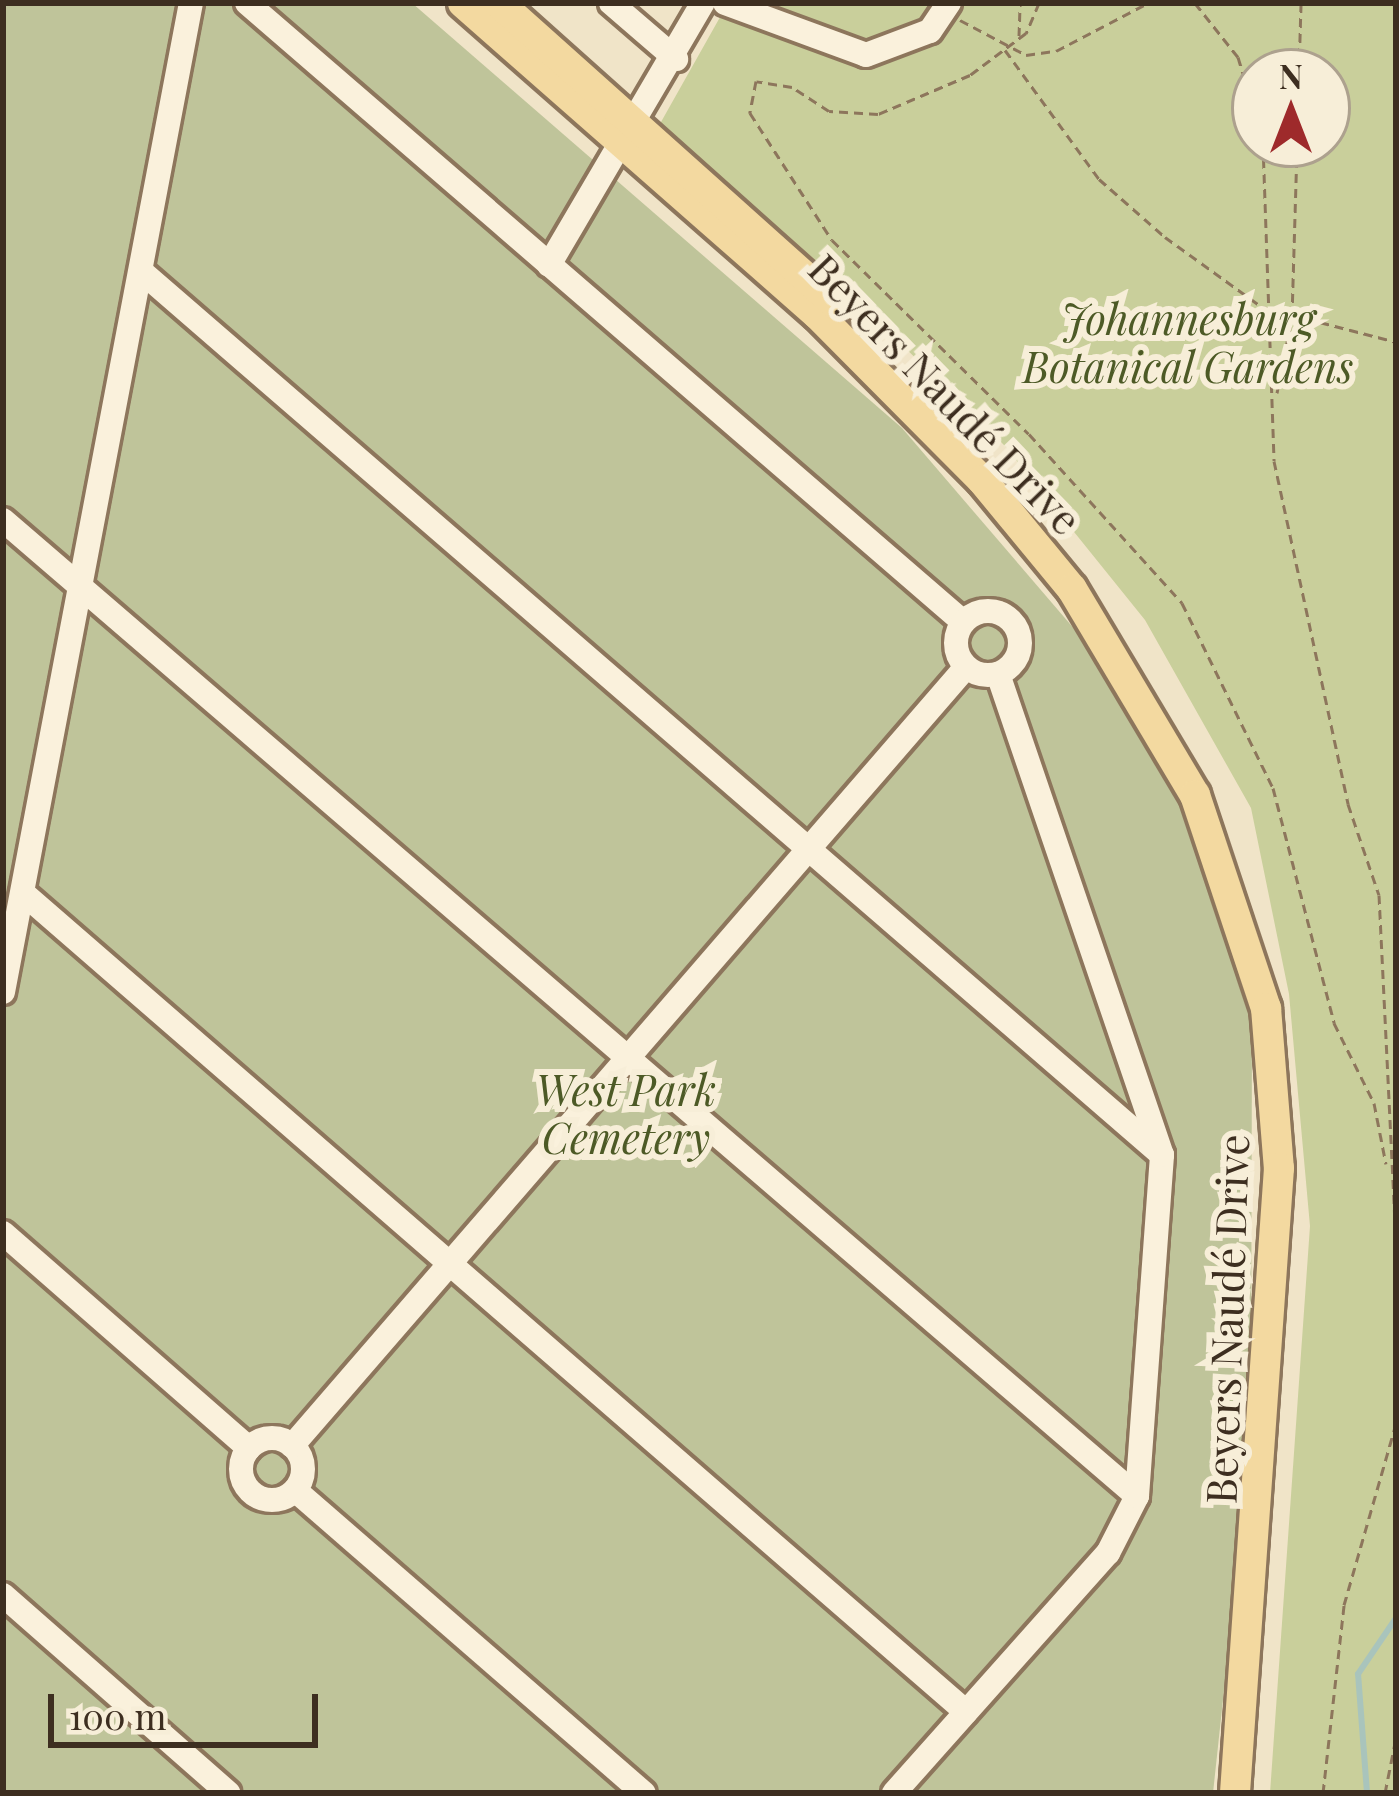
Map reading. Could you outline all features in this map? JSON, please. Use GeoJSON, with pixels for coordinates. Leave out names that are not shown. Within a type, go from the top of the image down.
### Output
{"type":"FeatureCollection","features":[{"type":"Feature","properties":{"kind":"main road","name":"Beyers Naudé Drive"},"geometry":{"type":"LineString","coordinates":[[463,3],[632,135],[859,326],[1060,546],[1168,706],[1250,890],[1286,1030],[1297,1184],[1252,1793]]}},
{"type":"Feature","properties":{"kind":"main road","name":"Beyers Naudé Drive"},"geometry":{"type":"LineString","coordinates":[[499,3],[863,358],[1021,524],[1149,703],[1219,855],[1266,1008],[1279,1168],[1235,1793]]}},
{"type":"Feature","properties":{"kind":"street"},"geometry":{"type":"LineString","coordinates":[[3,992],[191,3]]}},
{"type":"Feature","properties":{"kind":"street"},"geometry":{"type":"LineString","coordinates":[[247,3],[963,622]]}},
{"type":"Feature","properties":{"kind":"street"},"geometry":{"type":"LineString","coordinates":[[610,3],[676,59]]}},
{"type":"Feature","properties":{"kind":"street"},"geometry":{"type":"LineString","coordinates":[[549,265],[632,135],[703,3]]}},
{"type":"Feature","properties":{"kind":"street"},"geometry":{"type":"LineString","coordinates":[[725,3],[782,12],[866,55],[930,31],[948,8]]}},
{"type":"Feature","properties":{"kind":"street"},"geometry":{"type":"LineString","coordinates":[[142,272],[1162,1155]]}},
{"type":"Feature","properties":{"kind":"street"},"geometry":{"type":"LineString","coordinates":[[3,520],[82,581],[1137,1496]]}},
{"type":"Feature","properties":{"kind":"street"},"geometry":{"type":"LineString","coordinates":[[963,622],[994,612],[1015,626],[1017,658],[998,674]]}},
{"type":"Feature","properties":{"kind":"street"},"geometry":{"type":"LineString","coordinates":[[963,622],[955,645],[966,668]]}},
{"type":"Feature","properties":{"kind":"street"},"geometry":{"type":"LineString","coordinates":[[292,1446],[966,668]]}},
{"type":"Feature","properties":{"kind":"street"},"geometry":{"type":"LineString","coordinates":[[966,668],[998,674]]}},
{"type":"Feature","properties":{"kind":"street"},"geometry":{"type":"LineString","coordinates":[[894,1793],[1108,1552],[1137,1496],[1162,1155],[998,674]]}},
{"type":"Feature","properties":{"kind":"street"},"geometry":{"type":"LineString","coordinates":[[23,893],[966,1712]]}},
{"type":"Feature","properties":{"kind":"street"},"geometry":{"type":"LineString","coordinates":[[3,1233],[249,1448]]}},
{"type":"Feature","properties":{"kind":"street"},"geometry":{"type":"LineString","coordinates":[[270,1438],[292,1446],[303,1467],[295,1490],[274,1500],[251,1492],[241,1471],[249,1448],[270,1438]]}},
{"type":"Feature","properties":{"kind":"street"},"geometry":{"type":"LineString","coordinates":[[295,1490],[644,1793]]}},
{"type":"Feature","properties":{"kind":"street"},"geometry":{"type":"LineString","coordinates":[[3,1594],[228,1793]]}},
{"type":"Feature","properties":{"kind":"path"},"geometry":{"type":"LineString","coordinates":[[1019,37],[1020,3]]}},
{"type":"Feature","properties":{"kind":"path"},"geometry":{"type":"LineString","coordinates":[[1039,3],[1019,37],[970,75],[878,114],[829,111],[792,87],[756,81],[750,113],[832,240],[1030,434],[1182,603],[1273,788],[1334,1023],[1366,1083],[1386,1164],[1396,1246]]}},
{"type":"Feature","properties":{"kind":"path"},"geometry":{"type":"LineString","coordinates":[[1003,46],[1056,51],[1148,3]]}},
{"type":"Feature","properties":{"kind":"path"},"geometry":{"type":"LineString","coordinates":[[1195,3],[1231,48]]}},
{"type":"Feature","properties":{"kind":"path"},"geometry":{"type":"LineString","coordinates":[[1300,48],[1301,3]]}},
{"type":"Feature","properties":{"kind":"path"},"geometry":{"type":"LineString","coordinates":[[948,8],[1003,46],[1099,179],[1262,307],[1396,342]]}},
{"type":"Feature","properties":{"kind":"path"},"geometry":{"type":"LineString","coordinates":[[1266,168],[1273,240],[1262,307],[1276,396]]}},
{"type":"Feature","properties":{"kind":"path"},"geometry":{"type":"LineString","coordinates":[[1296,168],[1292,317],[1276,396],[1274,461],[1348,804],[1379,896],[1387,1024],[1386,1164]]}},
{"type":"Feature","properties":{"kind":"path"},"geometry":{"type":"LineString","coordinates":[[1387,1024],[1396,1026]]}},
{"type":"Feature","properties":{"kind":"path"},"geometry":{"type":"LineString","coordinates":[[1323,1793],[1345,1605],[1396,1424]]}},
{"type":"Feature","properties":{"kind":"path"},"geometry":{"type":"LineString","coordinates":[[1385,1793],[1396,1738]]}},
{"type":"Feature","properties":{"kind":"green space","name":"West Park Cemetery"},"geometry":{"type":"Polygon","coordinates":[[[3,3],[412,3],[902,428],[1094,652],[1182,797],[1252,1011],[1251,1438],[1213,1793],[3,1793],[3,3]]]}},
{"type":"Feature","properties":{"kind":"green space","name":"Johannesburg Botanical Gardens"},"geometry":{"type":"Polygon","coordinates":[[[728,3],[1396,3],[1396,1793],[1270,1793],[1310,1226],[1289,994],[1251,808],[1145,620],[1004,445],[837,281],[652,138],[728,3]]]}},
{"type":"Feature","properties":{"kind":"waterway"},"geometry":{"type":"LineString","coordinates":[[1396,1555],[1396,1579]]}},
{"type":"Feature","properties":{"kind":"waterway"},"geometry":{"type":"LineString","coordinates":[[1367,1793],[1358,1674],[1396,1618]]}}]}
